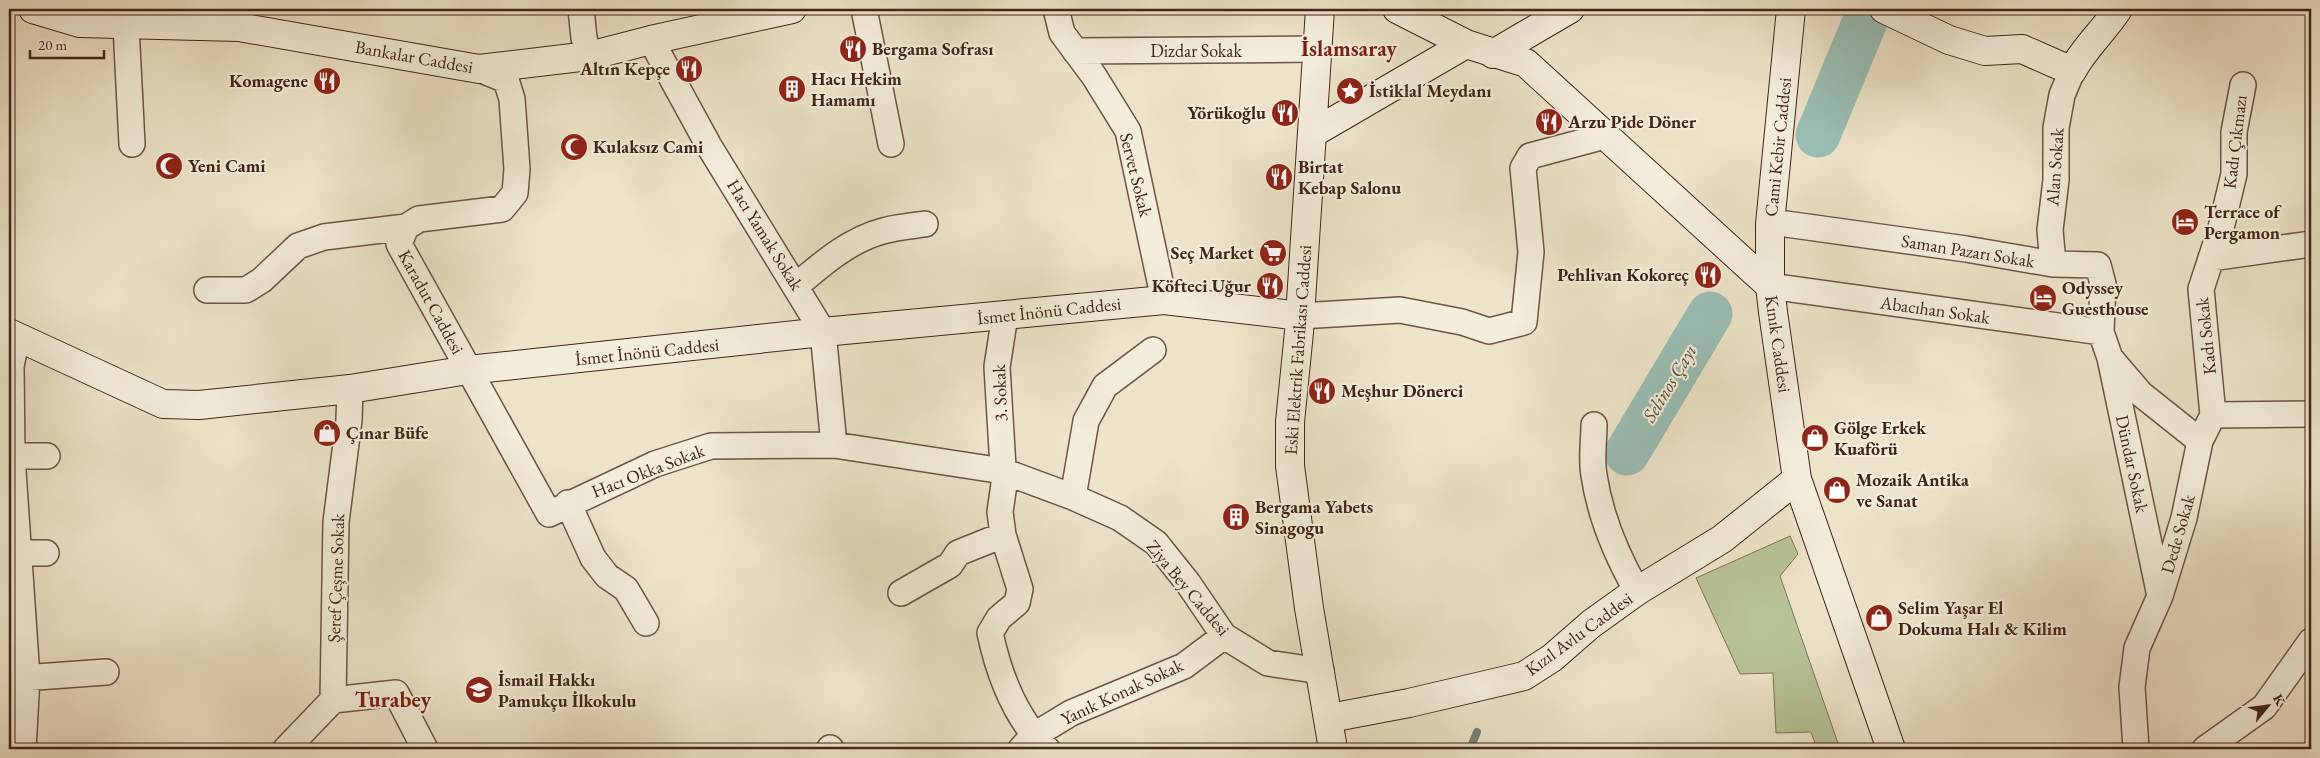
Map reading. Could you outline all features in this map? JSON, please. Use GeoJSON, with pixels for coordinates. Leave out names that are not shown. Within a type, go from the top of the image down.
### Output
{"type":"FeatureCollection","features":[{"type":"Feature","properties":{"kind":"main road","name":"Bankalar Caddesi"},"geometry":{"type":"LineString","coordinates":[[34,9],[80,23],[126,26],[239,18],[479,69],[589,56],[651,40],[792,9]]}},
{"type":"Feature","properties":{"kind":"main road","name":"Eski Elektrik Fabrikası Caddesi"},"geometry":{"type":"LineString","coordinates":[[1320,9],[1300,316],[1290,422],[1290,466],[1309,608],[1330,718],[1333,749]]}},
{"type":"Feature","properties":{"kind":"main road","name":"Kınık Caddesi"},"geometry":{"type":"LineString","coordinates":[[1397,9],[1466,44],[1526,63],[1770,286],[1798,479],[1890,749]]}},
{"type":"Feature","properties":{"kind":"main road"},"geometry":{"type":"LineString","coordinates":[[1493,54],[1570,9]]}},
{"type":"Feature","properties":{"kind":"main road","name":"Cami Kebir Caddesi"},"geometry":{"type":"LineString","coordinates":[[1770,286],[1770,224],[1791,9]]}},
{"type":"Feature","properties":{"kind":"main road"},"geometry":{"type":"LineString","coordinates":[[1884,9],[1938,35],[1985,51],[2022,50],[2072,71],[2078,59],[2108,24],[2118,9]]}},
{"type":"Feature","properties":{"kind":"main road"},"geometry":{"type":"LineString","coordinates":[[1313,133],[1466,44]]}},
{"type":"Feature","properties":{"kind":"main road","name":"İsmet İnönü Caddesi"},"geometry":{"type":"LineString","coordinates":[[11,334],[163,404],[199,405],[350,389],[468,370],[823,332],[1164,300],[1300,316]]}},
{"type":"Feature","properties":{"kind":"main road","name":"Kızıl Avlu Caddesi"},"geometry":{"type":"LineString","coordinates":[[1330,718],[1409,703],[1524,676],[1552,658],[1591,624],[1637,592],[1722,539],[1798,479]]}},
{"type":"Feature","properties":{"kind":"street"},"geometry":{"type":"LineString","coordinates":[[581,9],[584,38],[589,56]]}},
{"type":"Feature","properties":{"kind":"street"},"geometry":{"type":"LineString","coordinates":[[864,9],[891,144]]}},
{"type":"Feature","properties":{"kind":"street","name":"Servet Sokak"},"geometry":{"type":"LineString","coordinates":[[1056,9],[1062,33],[1094,76],[1128,131],[1164,300]]}},
{"type":"Feature","properties":{"kind":"street"},"geometry":{"type":"LineString","coordinates":[[126,26],[132,144]]}},
{"type":"Feature","properties":{"kind":"street","name":"Hacı Yamak Sokak"},"geometry":{"type":"LineString","coordinates":[[651,40],[709,146],[823,332],[834,445]]}},
{"type":"Feature","properties":{"kind":"street","name":"Dizdar Sokak"},"geometry":{"type":"LineString","coordinates":[[1075,51],[1318,49]]}},
{"type":"Feature","properties":{"kind":"street","name":"Karadut Caddesi"},"geometry":{"type":"LineString","coordinates":[[468,370],[399,244],[406,227],[419,219],[502,209],[515,193],[517,169],[512,99],[506,80],[479,69]]}},
{"type":"Feature","properties":{"kind":"street","name":"Alan Sokak"},"geometry":{"type":"LineString","coordinates":[[2053,264],[2050,230],[2056,180],[2056,128],[2062,95],[2072,71]]}},
{"type":"Feature","properties":{"kind":"street","name":"Kadı Çıkmazı"},"geometry":{"type":"LineString","coordinates":[[2211,258],[2222,228],[2234,174],[2234,132],[2243,85]]}},
{"type":"Feature","properties":{"kind":"street"},"geometry":{"type":"LineString","coordinates":[[1300,316],[1400,310],[1462,322],[1489,331],[1524,322],[1531,252],[1523,168],[1530,156],[1604,136]]}},
{"type":"Feature","properties":{"kind":"street"},"geometry":{"type":"LineString","coordinates":[[796,286],[828,259],[856,242],[883,231],[925,224]]}},
{"type":"Feature","properties":{"kind":"street","name":"Saman Pazarı Sokak"},"geometry":{"type":"LineString","coordinates":[[1770,224],[1786,224],[1947,246],[2053,264],[2098,264],[2103,284],[2101,332]]}},
{"type":"Feature","properties":{"kind":"street"},"geometry":{"type":"LineString","coordinates":[[207,290],[246,290],[262,280],[298,246],[324,237],[406,227]]}},
{"type":"Feature","properties":{"kind":"street"},"geometry":{"type":"LineString","coordinates":[[2211,258],[2311,244]]}},
{"type":"Feature","properties":{"kind":"street","name":"Kadı Sokak"},"geometry":{"type":"LineString","coordinates":[[2211,258],[2201,289],[2213,415]]}},
{"type":"Feature","properties":{"kind":"street","name":"Abacıhan Sokak"},"geometry":{"type":"LineString","coordinates":[[1770,286],[2101,332]]}},
{"type":"Feature","properties":{"kind":"street","name":"3. Sokak"},"geometry":{"type":"LineString","coordinates":[[1005,315],[997,367],[1004,471],[1000,512],[1003,535],[1020,589],[1017,603],[999,618],[990,633],[994,651],[1033,745]]}},
{"type":"Feature","properties":{"kind":"street","name":"Dündar Sokak"},"geometry":{"type":"LineString","coordinates":[[2101,332],[2110,358],[2160,596]]}},
{"type":"Feature","properties":{"kind":"street"},"geometry":{"type":"LineString","coordinates":[[11,334],[14,352],[11,366],[11,465],[19,553],[15,583],[18,678],[23,749]]}},
{"type":"Feature","properties":{"kind":"street"},"geometry":{"type":"LineString","coordinates":[[1074,498],[1086,421],[1105,386],[1154,350]]}},
{"type":"Feature","properties":{"kind":"street"},"geometry":{"type":"LineString","coordinates":[[2110,358],[2141,394],[2200,440]]}},
{"type":"Feature","properties":{"kind":"street","name":"Hacı Okka Sokak"},"geometry":{"type":"LineString","coordinates":[[468,370],[550,514],[568,503],[655,464],[711,446],[834,445],[1004,471]]}},
{"type":"Feature","properties":{"kind":"street","name":"Şeref Çeşme Sokak"},"geometry":{"type":"LineString","coordinates":[[333,700],[336,522],[349,420],[350,389]]}},
{"type":"Feature","properties":{"kind":"street"},"geometry":{"type":"LineString","coordinates":[[2213,415],[2311,414]]}},
{"type":"Feature","properties":{"kind":"street","name":"Dede Sokak"},"geometry":{"type":"LineString","coordinates":[[2136,749],[2132,687],[2137,648],[2160,596],[2184,518],[2200,440],[2213,415]]}},
{"type":"Feature","properties":{"kind":"street"},"geometry":{"type":"LineString","coordinates":[[1594,425],[1594,474],[1598,493],[1621,561],[1637,592]]}},
{"type":"Feature","properties":{"kind":"street"},"geometry":{"type":"LineString","coordinates":[[11,465],[47,456]]}},
{"type":"Feature","properties":{"kind":"street","name":"Ziya Bey Caddesi"},"geometry":{"type":"LineString","coordinates":[[1004,471],[1120,518],[1156,543],[1188,583],[1224,636],[1268,663],[1321,671]]}},
{"type":"Feature","properties":{"kind":"street"},"geometry":{"type":"LineString","coordinates":[[568,503],[593,558],[607,576],[626,589],[646,623]]}},
{"type":"Feature","properties":{"kind":"street"},"geometry":{"type":"LineString","coordinates":[[901,593],[950,565],[958,553],[1003,535]]}},
{"type":"Feature","properties":{"kind":"street"},"geometry":{"type":"LineString","coordinates":[[19,553],[46,552]]}},
{"type":"Feature","properties":{"kind":"street","name":"Yanık Konak Sokak"},"geometry":{"type":"LineString","coordinates":[[1033,745],[1071,713],[1184,666],[1224,636]]}},
{"type":"Feature","properties":{"kind":"street"},"geometry":{"type":"LineString","coordinates":[[2205,749],[2264,707],[2311,641]]}},
{"type":"Feature","properties":{"kind":"street"},"geometry":{"type":"LineString","coordinates":[[18,678],[106,672]]}},
{"type":"Feature","properties":{"kind":"street"},"geometry":{"type":"LineString","coordinates":[[286,749],[333,700],[396,692],[425,749]]}},
{"type":"Feature","properties":{"kind":"green space"},"geometry":{"type":"Polygon","coordinates":[[[1790,536],[1798,554],[1780,576],[1840,749],[1817,749],[1811,732],[1776,733],[1773,673],[1740,674],[1696,578],[1790,536]]]}},
{"type":"Feature","properties":{"kind":"waterway","name":"Selinos Çayı"},"geometry":{"type":"LineString","coordinates":[[1818,135],[1870,9]]}},
{"type":"Feature","properties":{"kind":"waterway","name":"Selinos Çayı"},"geometry":{"type":"LineString","coordinates":[[1627,453],[1710,314]]}},
{"type":"Feature","properties":{"kind":"waterway","name":"Selinos Çayı"},"geometry":{"type":"LineString","coordinates":[[1470,749],[1477,732]]}},
{"type":"Feature","properties":{"kind":"place","name":"Bergama Sofrası"},"geometry":{"type":"Point","coordinates":[853,49]}},
{"type":"Feature","properties":{"kind":"place","name":"Altın Kepçe"},"geometry":{"type":"Point","coordinates":[689,69]}},
{"type":"Feature","properties":{"kind":"place","name":"Komagene"},"geometry":{"type":"Point","coordinates":[327,81]}},
{"type":"Feature","properties":{"kind":"place","name":"Hacı Hekim Hamamı"},"geometry":{"type":"Point","coordinates":[792,89]}},
{"type":"Feature","properties":{"kind":"place","name":"İstiklal Meydanı"},"geometry":{"type":"Point","coordinates":[1350,91]}},
{"type":"Feature","properties":{"kind":"place","name":"Yörükoğlu"},"geometry":{"type":"Point","coordinates":[1285,113]}},
{"type":"Feature","properties":{"kind":"place","name":"Arzu Pide Döner"},"geometry":{"type":"Point","coordinates":[1549,122]}},
{"type":"Feature","properties":{"kind":"place","name":"Kulaksız Cami"},"geometry":{"type":"Point","coordinates":[574,147]}},
{"type":"Feature","properties":{"kind":"place","name":"Yeni Cami"},"geometry":{"type":"Point","coordinates":[169,166]}},
{"type":"Feature","properties":{"kind":"place","name":"Birtat Kebap Salonu"},"geometry":{"type":"Point","coordinates":[1279,177]}},
{"type":"Feature","properties":{"kind":"place","name":"Terrace of Pergamon"},"geometry":{"type":"Point","coordinates":[2185,222]}},
{"type":"Feature","properties":{"kind":"place","name":"Seç Market"},"geometry":{"type":"Point","coordinates":[1273,253]}},
{"type":"Feature","properties":{"kind":"place","name":"Pehlivan Kokoreç"},"geometry":{"type":"Point","coordinates":[1708,275]}},
{"type":"Feature","properties":{"kind":"place","name":"Köfteci Uğur"},"geometry":{"type":"Point","coordinates":[1270,286]}},
{"type":"Feature","properties":{"kind":"place","name":"Odyssey Guesthouse"},"geometry":{"type":"Point","coordinates":[2043,298]}},
{"type":"Feature","properties":{"kind":"place","name":"Meşhur Dönerci"},"geometry":{"type":"Point","coordinates":[1322,391]}},
{"type":"Feature","properties":{"kind":"place","name":"Çınar Büfe"},"geometry":{"type":"Point","coordinates":[327,433]}},
{"type":"Feature","properties":{"kind":"place","name":"Gölge Erkek Kuaförü"},"geometry":{"type":"Point","coordinates":[1815,438]}},
{"type":"Feature","properties":{"kind":"place","name":"Mozaik Antika ve Sanat"},"geometry":{"type":"Point","coordinates":[1837,490]}},
{"type":"Feature","properties":{"kind":"place","name":"Bergama Yabets Sinagogu"},"geometry":{"type":"Point","coordinates":[1236,517]}},
{"type":"Feature","properties":{"kind":"place","name":"Selim Yaşar El Dokuma Halı & Kilim"},"geometry":{"type":"Point","coordinates":[1879,618]}},
{"type":"Feature","properties":{"kind":"place","name":"İsmail Hakkı Pamukçu İlkokulu"},"geometry":{"type":"Point","coordinates":[479,690]}},
{"type":"Feature","properties":{"kind":"district","name":"İslamsaray"},"geometry":{"type":"Point","coordinates":[1349,48]}},
{"type":"Feature","properties":{"kind":"district","name":"Turabey"},"geometry":{"type":"Point","coordinates":[393,699]}}]}
